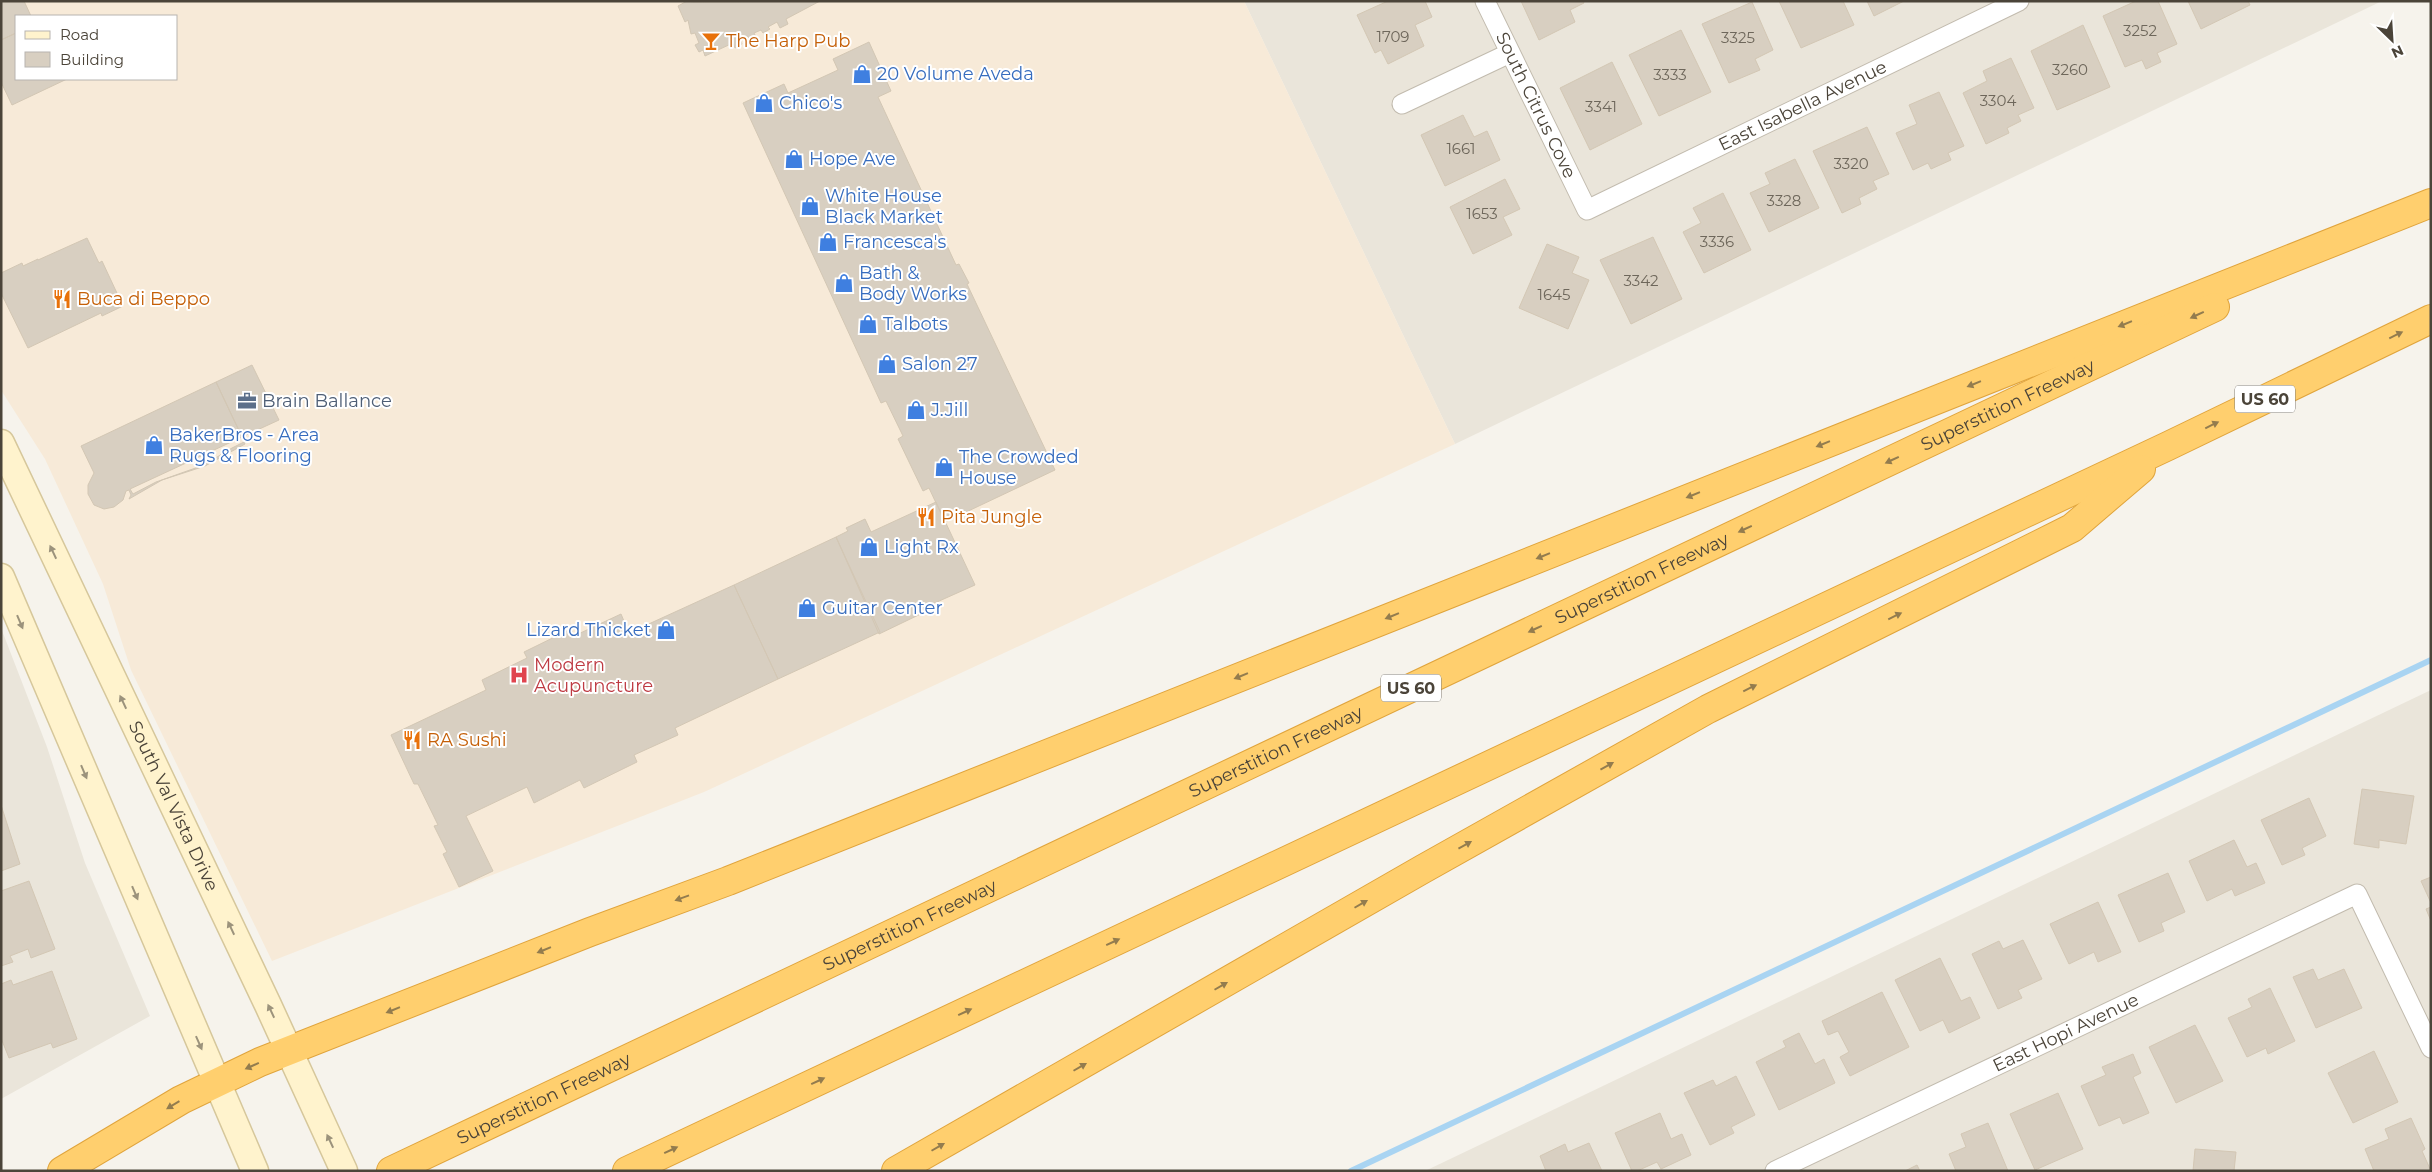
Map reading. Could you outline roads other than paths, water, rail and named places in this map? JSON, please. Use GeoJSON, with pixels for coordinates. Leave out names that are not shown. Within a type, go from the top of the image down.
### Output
{"type":"FeatureCollection","features":[{"type":"Feature","properties":{"kind":"highway"},"geometry":{"type":"LineString","coordinates":[[62,1171],[181,1100],[216,1082],[289,1051],[590,932],[728,881],[2431,204]]}},
{"type":"Feature","properties":{"kind":"highway","name":"Superstition Freeway"},"geometry":{"type":"LineString","coordinates":[[390,1171],[2431,204]]}},
{"type":"Feature","properties":{"kind":"highway","name":"US 60"},"geometry":{"type":"LineString","coordinates":[[627,1171],[2168,446],[2431,319]]}},
{"type":"Feature","properties":{"kind":"highway"},"geometry":{"type":"LineString","coordinates":[[896,1171],[1422,869],[1708,709],[2072,528],[2168,446]]}},
{"type":"Feature","properties":{"kind":"main road","name":"South Val Vista Drive"},"geometry":{"type":"LineString","coordinates":[[1,443],[344,1171]]}},
{"type":"Feature","properties":{"kind":"main road"},"geometry":{"type":"LineString","coordinates":[[1,577],[255,1171]]}},
{"type":"Feature","properties":{"kind":"street","name":"South Citrus Cove"},"geometry":{"type":"LineString","coordinates":[[1485,1],[1587,210]]}},
{"type":"Feature","properties":{"kind":"street","name":"East Isabella Avenue"},"geometry":{"type":"LineString","coordinates":[[1587,210],[2020,1]]}},
{"type":"Feature","properties":{"kind":"street"},"geometry":{"type":"LineString","coordinates":[[1402,104],[1510,53]]}},
{"type":"Feature","properties":{"kind":"street","name":"East Hopi Avenue"},"geometry":{"type":"LineString","coordinates":[[1775,1171],[2357,894],[2431,1048]]}},
{"type":"Feature","properties":{"kind":"waterway"},"geometry":{"type":"LineString","coordinates":[[1351,1171],[2431,660]]}},
{"type":"Feature","properties":{"kind":"place","name":"The Harp Pub"},"geometry":{"type":"Point","coordinates":[711,41]}},
{"type":"Feature","properties":{"kind":"place","name":"20 Volume Aveda"},"geometry":{"type":"Point","coordinates":[862,74]}},
{"type":"Feature","properties":{"kind":"place","name":"Chico's"},"geometry":{"type":"Point","coordinates":[764,103]}},
{"type":"Feature","properties":{"kind":"place","name":"Hope Ave"},"geometry":{"type":"Point","coordinates":[794,159]}},
{"type":"Feature","properties":{"kind":"place","name":"White House Black Market"},"geometry":{"type":"Point","coordinates":[810,206]}},
{"type":"Feature","properties":{"kind":"place","name":"Francesca's"},"geometry":{"type":"Point","coordinates":[828,242]}},
{"type":"Feature","properties":{"kind":"place","name":"Bath & Body Works"},"geometry":{"type":"Point","coordinates":[844,283]}},
{"type":"Feature","properties":{"kind":"place","name":"Buca di Beppo"},"geometry":{"type":"Point","coordinates":[62,299]}},
{"type":"Feature","properties":{"kind":"place","name":"Talbots"},"geometry":{"type":"Point","coordinates":[868,324]}},
{"type":"Feature","properties":{"kind":"place","name":"Salon 27"},"geometry":{"type":"Point","coordinates":[887,364]}},
{"type":"Feature","properties":{"kind":"place","name":"Brain Ballance"},"geometry":{"type":"Point","coordinates":[247,401]}},
{"type":"Feature","properties":{"kind":"place","name":"J.Jill"},"geometry":{"type":"Point","coordinates":[916,410]}},
{"type":"Feature","properties":{"kind":"place","name":"BakerBros - Area Rugs & Flooring"},"geometry":{"type":"Point","coordinates":[154,445]}},
{"type":"Feature","properties":{"kind":"place","name":"The Crowded House"},"geometry":{"type":"Point","coordinates":[944,467]}},
{"type":"Feature","properties":{"kind":"place","name":"Pita Jungle"},"geometry":{"type":"Point","coordinates":[926,517]}},
{"type":"Feature","properties":{"kind":"place","name":"Light Rx"},"geometry":{"type":"Point","coordinates":[869,547]}},
{"type":"Feature","properties":{"kind":"place","name":"Guitar Center"},"geometry":{"type":"Point","coordinates":[807,608]}},
{"type":"Feature","properties":{"kind":"place","name":"Lizard Thicket"},"geometry":{"type":"Point","coordinates":[666,630]}},
{"type":"Feature","properties":{"kind":"place","name":"Modern Acupuncture"},"geometry":{"type":"Point","coordinates":[519,675]}},
{"type":"Feature","properties":{"kind":"place","name":"RA Sushi"},"geometry":{"type":"Point","coordinates":[412,740]}}]}
